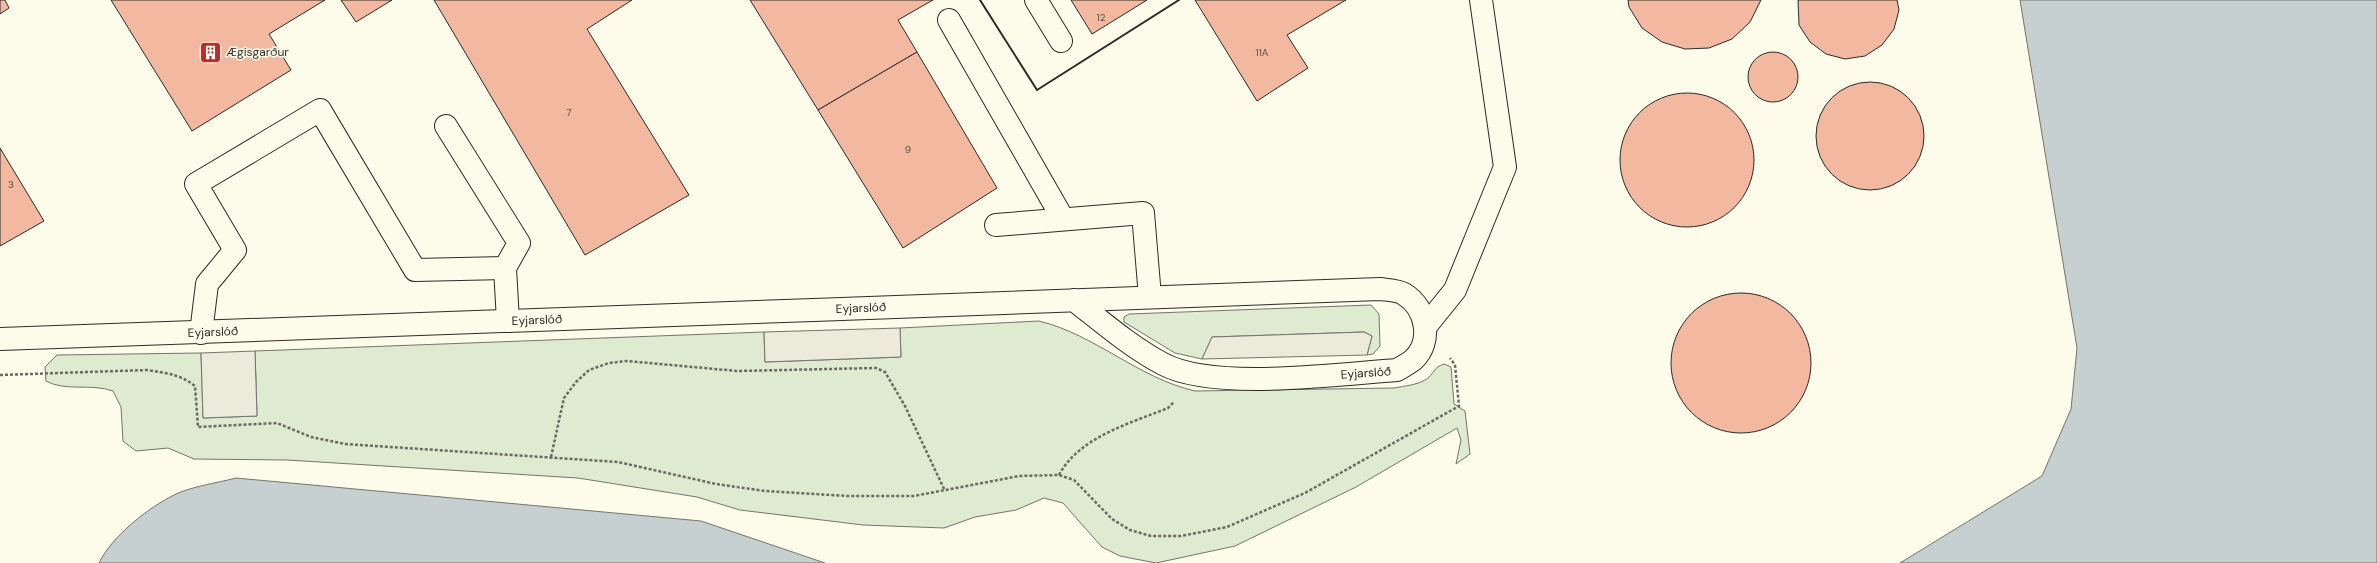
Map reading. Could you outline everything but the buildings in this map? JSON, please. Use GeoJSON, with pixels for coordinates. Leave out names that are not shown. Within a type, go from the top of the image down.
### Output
{"type":"FeatureCollection","features":[{"type":"Feature","properties":{"kind":"street"},"geometry":{"type":"LineString","coordinates":[[1036,0],[1061,41]]}},
{"type":"Feature","properties":{"kind":"street"},"geometry":{"type":"LineString","coordinates":[[1426,326],[1455,290],[1505,167],[1481,0]]}},
{"type":"Feature","properties":{"kind":"street"},"geometry":{"type":"LineString","coordinates":[[949,20],[1063,219]]}},
{"type":"Feature","properties":{"kind":"street"},"geometry":{"type":"LineString","coordinates":[[201,333],[207,284],[235,250],[196,184],[320,110],[414,270],[506,268]]}},
{"type":"Feature","properties":{"kind":"street"},"geometry":{"type":"LineString","coordinates":[[446,126],[519,243],[506,268],[508,321]]}},
{"type":"Feature","properties":{"kind":"street"},"geometry":{"type":"LineString","coordinates":[[996,225],[1143,212],[1150,297]]}},
{"type":"Feature","properties":{"kind":"street","name":"Eyjarslóð"},"geometry":{"type":"LineString","coordinates":[[0,339],[201,333],[1150,297],[1380,289],[1404,293],[1418,305],[1426,326],[1423,346],[1413,360],[1397,370],[1244,378],[1192,375],[1163,364],[1114,331],[1074,300]]}},
{"type":"Feature","properties":{"kind":"path"},"geometry":{"type":"LineString","coordinates":[[0,375],[147,370],[169,373],[185,378],[195,386],[198,427],[277,423],[311,437],[345,444],[618,462],[716,484],[765,491],[914,496],[1019,476],[1059,475],[1074,480],[1112,519],[1130,530],[1151,536],[1181,536],[1228,527],[1259,515],[1305,493],[1459,406],[1455,365],[1426,326]]}},
{"type":"Feature","properties":{"kind":"path"},"geometry":{"type":"LineString","coordinates":[[551,457],[564,398],[576,382],[589,370],[609,363],[627,361],[738,371],[876,368],[884,372],[905,406],[945,491]]}},
{"type":"Feature","properties":{"kind":"path"},"geometry":{"type":"LineString","coordinates":[[1059,475],[1066,462],[1097,439],[1168,408],[1182,394],[1192,375]]}},
{"type":"Feature","properties":{"kind":"green space"},"geometry":{"type":"Polygon","coordinates":[[[1371,305],[1379,314],[1380,346],[1373,354],[1367,355],[1372,336],[1364,332],[1212,337],[1202,359],[1175,353],[1124,322],[1124,317],[1129,314],[1371,305]]]}},
{"type":"Feature","properties":{"kind":"green space"},"geometry":{"type":"Polygon","coordinates":[[[1039,321],[1060,327],[1079,336],[1155,377],[1174,385],[1195,391],[1394,388],[1420,382],[1431,376],[1436,368],[1444,364],[1451,367],[1454,404],[1465,411],[1470,454],[1456,464],[1461,440],[1457,428],[1356,487],[1235,546],[1156,563],[1120,556],[1102,547],[1063,503],[1044,498],[1016,510],[975,517],[944,528],[863,525],[740,510],[697,497],[578,478],[287,460],[194,459],[168,448],[136,451],[123,441],[121,407],[113,391],[54,384],[46,381],[45,367],[57,355],[201,353],[203,418],[257,416],[255,351],[764,332],[765,362],[901,357],[900,328],[1039,321]]]}},
{"type":"Feature","properties":{"kind":"shaded area"},"geometry":{"type":"Polygon","coordinates":[[[2020,0],[2377,0],[2377,563],[1900,563],[2042,476],[2071,409],[2077,348],[2020,0]]]}},
{"type":"Feature","properties":{"kind":"shaded area"},"geometry":{"type":"Polygon","coordinates":[[[900,328],[901,357],[765,362],[764,332],[900,328]]]}},
{"type":"Feature","properties":{"kind":"shaded area"},"geometry":{"type":"Polygon","coordinates":[[[1364,332],[1372,336],[1367,355],[1202,359],[1212,337],[1364,332]]]}},
{"type":"Feature","properties":{"kind":"shaded area"},"geometry":{"type":"Polygon","coordinates":[[[255,351],[257,416],[203,418],[201,353],[255,351]]]}},
{"type":"Feature","properties":{"kind":"shaded area"},"geometry":{"type":"Polygon","coordinates":[[[236,478],[701,521],[825,563],[99,563],[105,553],[122,533],[154,506],[176,494],[190,489],[236,478]]]}},
{"type":"Feature","properties":{"kind":"wall"},"geometry":{"type":"LineString","coordinates":[[980,0],[1037,90],[1179,0]]}},
{"type":"Feature","properties":{"kind":"place","name":"Ægisgarður"},"geometry":{"type":"Point","coordinates":[211,52]}}]}
